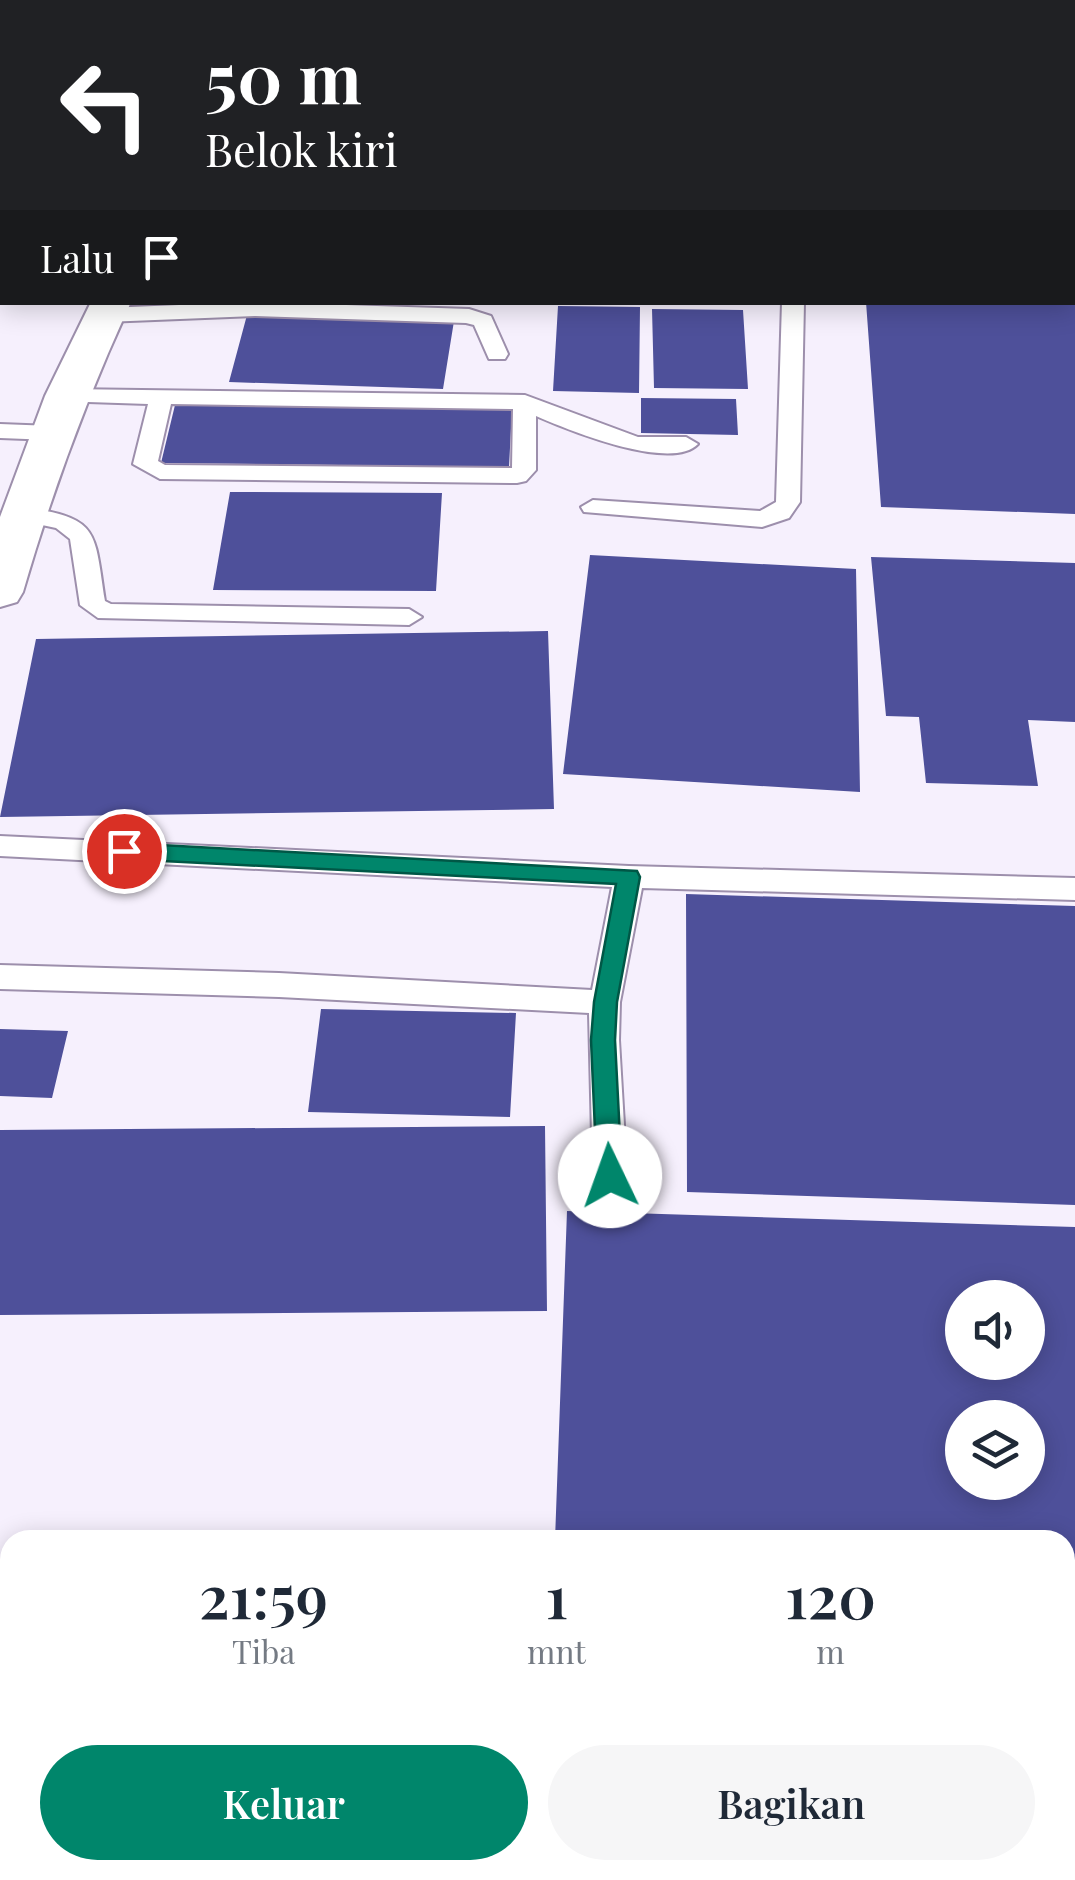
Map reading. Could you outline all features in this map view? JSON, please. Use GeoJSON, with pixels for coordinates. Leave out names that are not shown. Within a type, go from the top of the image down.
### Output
{"type":"FeatureCollection","features":[{"type":"Feature","properties":{"kind":"street"},"geometry":{"type":"LineString","coordinates":[[0,592],[17,504],[108,309]]}},
{"type":"Feature","properties":{"kind":"lane"},"geometry":{"type":"LineString","coordinates":[[593,506],[762,519],[780,513],[788,502],[793,305]]}},
{"type":"Feature","properties":{"kind":"lane"},"geometry":{"type":"LineString","coordinates":[[108,309],[255,308],[469,316],[483,321],[496,354]]}},
{"type":"Feature","properties":{"kind":"lane"},"geometry":{"type":"LineString","coordinates":[[161,397],[146,464],[149,469],[486,478],[517,476],[524,470],[525,402]]}},
{"type":"Feature","properties":{"kind":"lane"},"geometry":{"type":"LineString","coordinates":[[0,431],[59,414],[161,397],[525,402],[574,424],[636,444],[686,444]]}},
{"type":"Feature","properties":{"kind":"lane"},"geometry":{"type":"LineString","coordinates":[[17,504],[62,518],[78,528],[88,555],[93,605],[108,612],[409,618]]}},
{"type":"Feature","properties":{"kind":"lane"},"geometry":{"type":"LineString","coordinates":[[0,846],[629,877],[1075,889]]}},
{"type":"Feature","properties":{"kind":"lane"},"geometry":{"type":"LineString","coordinates":[[610,1176],[603,1040],[606,1002],[629,877]]}},
{"type":"Feature","properties":{"kind":"lane"},"geometry":{"type":"LineString","coordinates":[[0,978],[278,986],[606,1002]]}},
{"type":"Feature","properties":{"kind":"building"},"geometry":{"type":"Polygon","coordinates":[[[866,305],[1075,305],[1075,514],[881,507],[866,305]]]}},
{"type":"Feature","properties":{"kind":"building"},"geometry":{"type":"Polygon","coordinates":[[[558,306],[640,307],[639,393],[553,391],[558,306]]]}},
{"type":"Feature","properties":{"kind":"building"},"geometry":{"type":"Polygon","coordinates":[[[652,309],[743,310],[748,389],[654,388],[652,309]]]}},
{"type":"Feature","properties":{"kind":"building"},"geometry":{"type":"Polygon","coordinates":[[[247,315],[454,321],[443,389],[229,382],[247,315]]]}},
{"type":"Feature","properties":{"kind":"building"},"geometry":{"type":"Polygon","coordinates":[[[641,398],[736,399],[738,435],[641,433],[641,398]]]}},
{"type":"Feature","properties":{"kind":"building"},"geometry":{"type":"Polygon","coordinates":[[[175,405],[512,409],[509,467],[161,463],[175,405]]]}},
{"type":"Feature","properties":{"kind":"building"},"geometry":{"type":"Polygon","coordinates":[[[230,492],[442,493],[436,591],[213,590],[230,492]]]}},
{"type":"Feature","properties":{"kind":"building"},"geometry":{"type":"Polygon","coordinates":[[[590,555],[856,569],[860,792],[563,774],[590,555]]]}},
{"type":"Feature","properties":{"kind":"building"},"geometry":{"type":"Polygon","coordinates":[[[871,557],[1075,563],[1075,722],[1028,720],[1038,786],[926,783],[919,717],[886,716],[871,557]]]}},
{"type":"Feature","properties":{"kind":"building"},"geometry":{"type":"Polygon","coordinates":[[[548,631],[554,809],[0,817],[36,639],[548,631]]]}},
{"type":"Feature","properties":{"kind":"building"},"geometry":{"type":"Polygon","coordinates":[[[686,894],[1075,906],[1075,1205],[687,1192],[686,894]]]}},
{"type":"Feature","properties":{"kind":"building"},"geometry":{"type":"Polygon","coordinates":[[[321,1009],[516,1013],[510,1117],[308,1112],[321,1009]]]}},
{"type":"Feature","properties":{"kind":"building"},"geometry":{"type":"Polygon","coordinates":[[[0,1029],[68,1031],[52,1098],[0,1096],[0,1029]]]}},
{"type":"Feature","properties":{"kind":"building"},"geometry":{"type":"Polygon","coordinates":[[[545,1126],[547,1311],[0,1315],[0,1130],[545,1126]]]}},
{"type":"Feature","properties":{"kind":"building"},"geometry":{"type":"Polygon","coordinates":[[[567,1211],[1075,1227],[1075,1530],[555,1530],[567,1211]]]}},
{"type":"Feature","properties":{"kind":"route"},"geometry":{"type":"LineString","coordinates":[[124,851],[629,877],[606,1002],[603,1040],[610,1176]]}}]}
